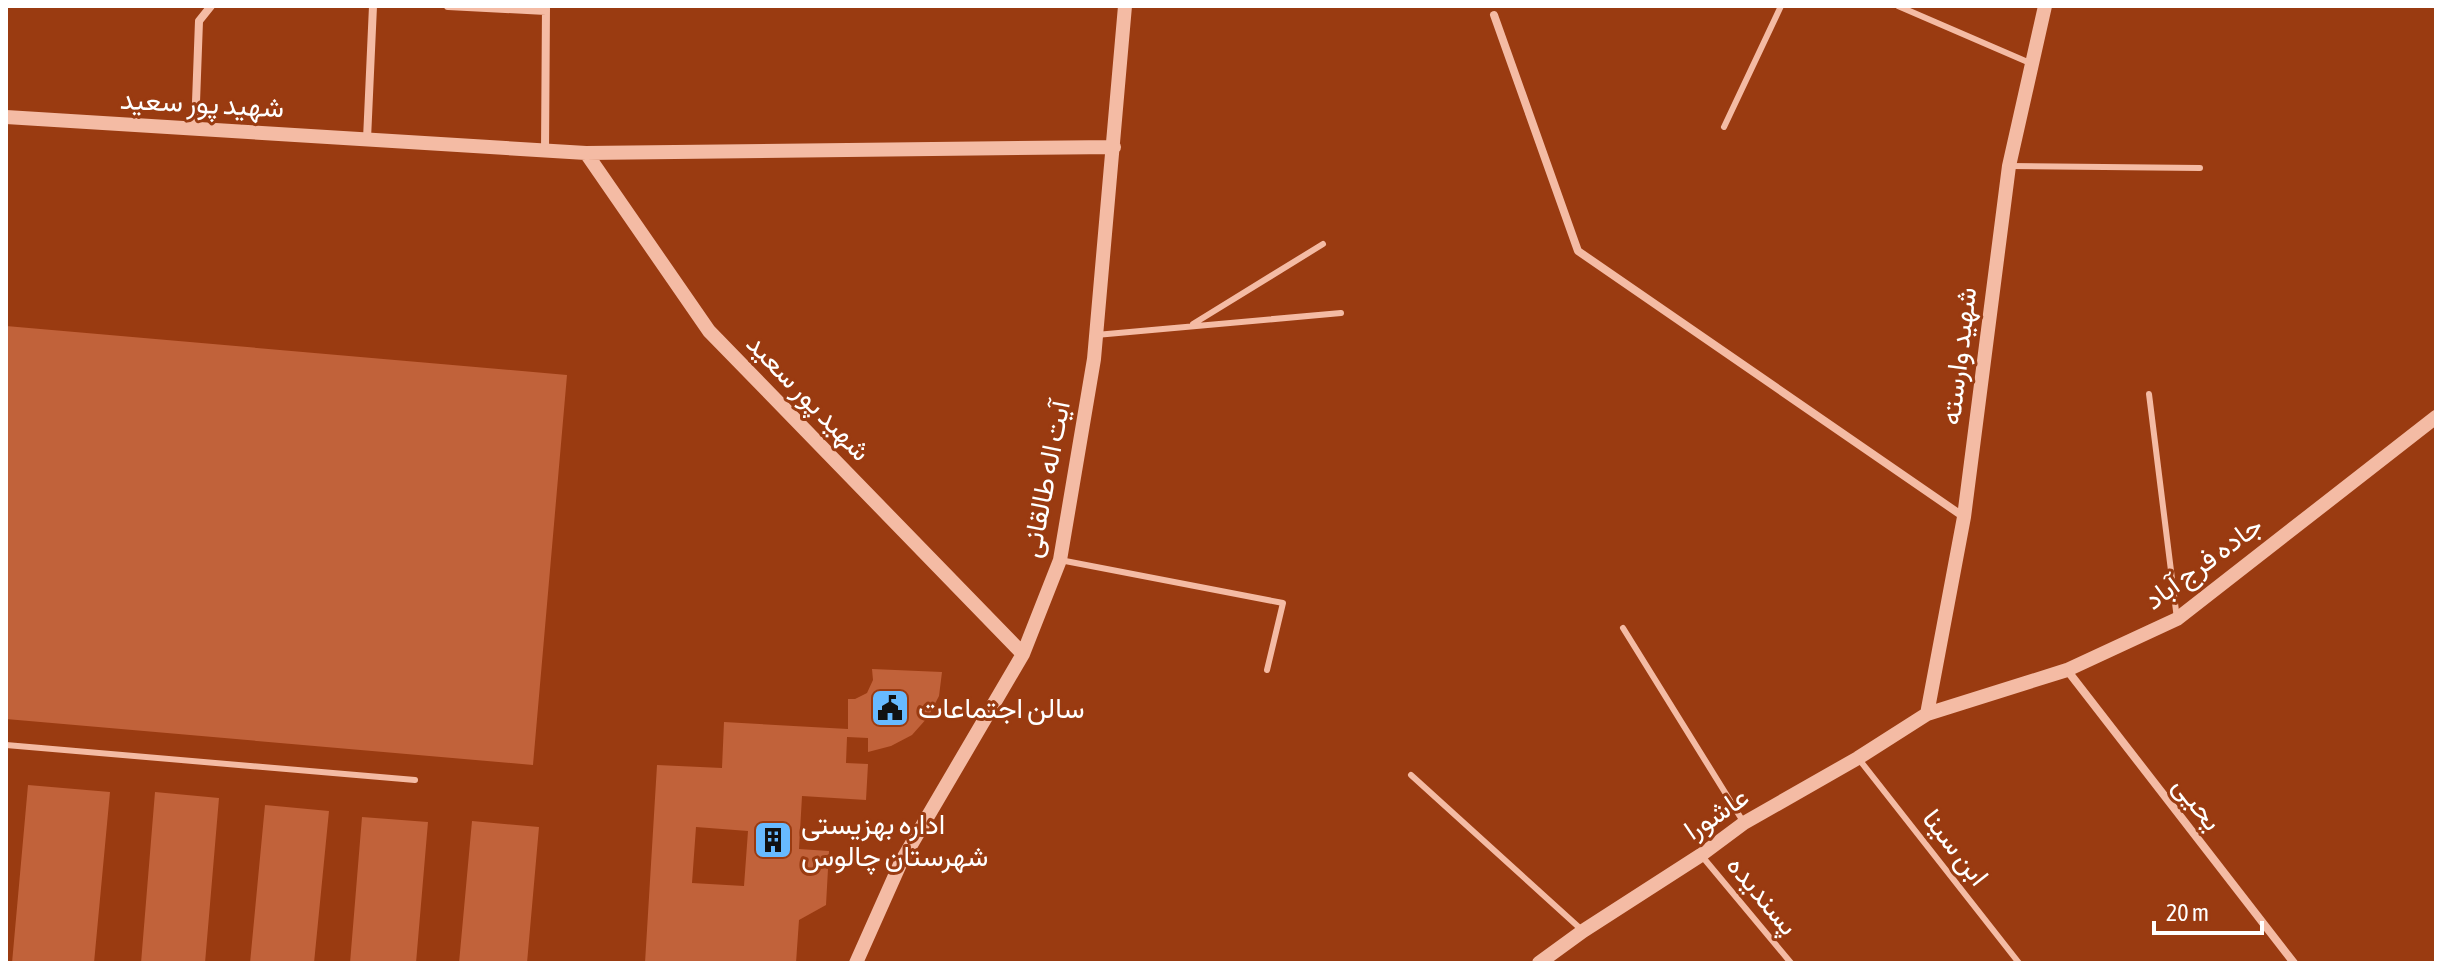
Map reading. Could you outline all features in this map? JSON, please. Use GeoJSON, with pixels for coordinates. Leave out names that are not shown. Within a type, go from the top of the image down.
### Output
{"type":"FeatureCollection","features":[{"type":"Feature","properties":{"kind":"street"},"geometry":{"type":"LineString","coordinates":[[195,129],[199,21],[211,6]]}},
{"type":"Feature","properties":{"kind":"street"},"geometry":{"type":"LineString","coordinates":[[367,139],[373,6]]}},
{"type":"Feature","properties":{"kind":"street"},"geometry":{"type":"LineString","coordinates":[[448,6],[546,8],[545,151]]}},
{"type":"Feature","properties":{"kind":"street","name":"آیت اله طالقانی"},"geometry":{"type":"LineString","coordinates":[[856,963],[901,862],[1023,654],[1060,560],[1096,335],[1125,6]]}},
{"type":"Feature","properties":{"kind":"street","name":"شهید وارسته"},"geometry":{"type":"LineString","coordinates":[[1927,714],[1964,517],[2009,166],[2045,6]]}},
{"type":"Feature","properties":{"kind":"street"},"geometry":{"type":"LineString","coordinates":[[1494,15],[1578,251],[1964,517]]}},
{"type":"Feature","properties":{"kind":"street","name":"شهید پور سعید"},"geometry":{"type":"LineString","coordinates":[[6,117],[586,153],[1114,147]]}},
{"type":"Feature","properties":{"kind":"street","name":"شهید پور سعید"},"geometry":{"type":"LineString","coordinates":[[586,153],[709,331],[1023,654]]}},
{"type":"Feature","properties":{"kind":"street","name":"جاده فرج آباد"},"geometry":{"type":"LineString","coordinates":[[1927,714],[2067,670],[2177,619],[2434,422]]}},
{"type":"Feature","properties":{"kind":"street","name":"یحیی"},"geometry":{"type":"LineString","coordinates":[[2067,670],[2294,963]]}},
{"type":"Feature","properties":{"kind":"street","name":"عاشورا"},"geometry":{"type":"LineString","coordinates":[[1539,963],[1744,823],[1858,758],[1927,714]]}},
{"type":"Feature","properties":{"kind":"lane"},"geometry":{"type":"LineString","coordinates":[[1724,127],[1781,6]]}},
{"type":"Feature","properties":{"kind":"lane"},"geometry":{"type":"LineString","coordinates":[[1898,6],[2032,63]]}},
{"type":"Feature","properties":{"kind":"lane"},"geometry":{"type":"LineString","coordinates":[[2009,166],[2200,168]]}},
{"type":"Feature","properties":{"kind":"lane"},"geometry":{"type":"LineString","coordinates":[[1190,326],[1323,244]]}},
{"type":"Feature","properties":{"kind":"lane"},"geometry":{"type":"LineString","coordinates":[[1096,335],[1341,313]]}},
{"type":"Feature","properties":{"kind":"lane"},"geometry":{"type":"LineString","coordinates":[[2149,394],[2177,619]]}},
{"type":"Feature","properties":{"kind":"lane"},"geometry":{"type":"LineString","coordinates":[[1060,560],[1283,603],[1267,670]]}},
{"type":"Feature","properties":{"kind":"lane"},"geometry":{"type":"LineString","coordinates":[[1623,628],[1744,823]]}},
{"type":"Feature","properties":{"kind":"lane"},"geometry":{"type":"LineString","coordinates":[[6,745],[415,780]]}},
{"type":"Feature","properties":{"kind":"lane","name":"ابن سینا"},"geometry":{"type":"LineString","coordinates":[[1858,758],[2019,963]]}},
{"type":"Feature","properties":{"kind":"lane"},"geometry":{"type":"LineString","coordinates":[[1411,775],[1583,931]]}},
{"type":"Feature","properties":{"kind":"lane","name":"پسندیده"},"geometry":{"type":"LineString","coordinates":[[1701,855],[1791,963]]}},
{"type":"Feature","properties":{"kind":"building"},"geometry":{"type":"Polygon","coordinates":[[[6,326],[567,375],[533,765],[6,719],[6,326]]]}},
{"type":"Feature","properties":{"kind":"building","name":"اداره بهزیستی شهرستان چالوس"},"geometry":{"type":"Polygon","coordinates":[[[872,669],[942,672],[939,696],[928,717],[912,735],[891,746],[868,752],[868,738],[847,737],[846,763],[868,764],[866,800],[802,796],[799,849],[829,851],[826,905],[799,920],[796,963],[645,963],[657,765],[722,768],[724,722],[848,729],[848,699],[867,693],[873,680],[872,669]],[[696,827],[692,883],[744,886],[748,831],[696,827]]]}},
{"type":"Feature","properties":{"kind":"building"},"geometry":{"type":"Polygon","coordinates":[[[28,785],[110,792],[94,963],[12,963],[28,785]]]}},
{"type":"Feature","properties":{"kind":"building"},"geometry":{"type":"Polygon","coordinates":[[[155,792],[219,798],[205,963],[141,963],[155,792]]]}},
{"type":"Feature","properties":{"kind":"building"},"geometry":{"type":"Polygon","coordinates":[[[265,805],[329,811],[314,963],[250,963],[265,805]]]}},
{"type":"Feature","properties":{"kind":"building"},"geometry":{"type":"Polygon","coordinates":[[[362,817],[428,822],[416,963],[350,963],[362,817]]]}},
{"type":"Feature","properties":{"kind":"building"},"geometry":{"type":"Polygon","coordinates":[[[472,821],[539,827],[527,963],[459,963],[472,821]]]}},
{"type":"Feature","properties":{"kind":"place","name":"سالن اجتماعات"},"geometry":{"type":"Point","coordinates":[890,708]}},
{"type":"Feature","properties":{"kind":"place","name":"اداره بهزیستی شهرستان چالوس"},"geometry":{"type":"Point","coordinates":[773,840]}}]}
